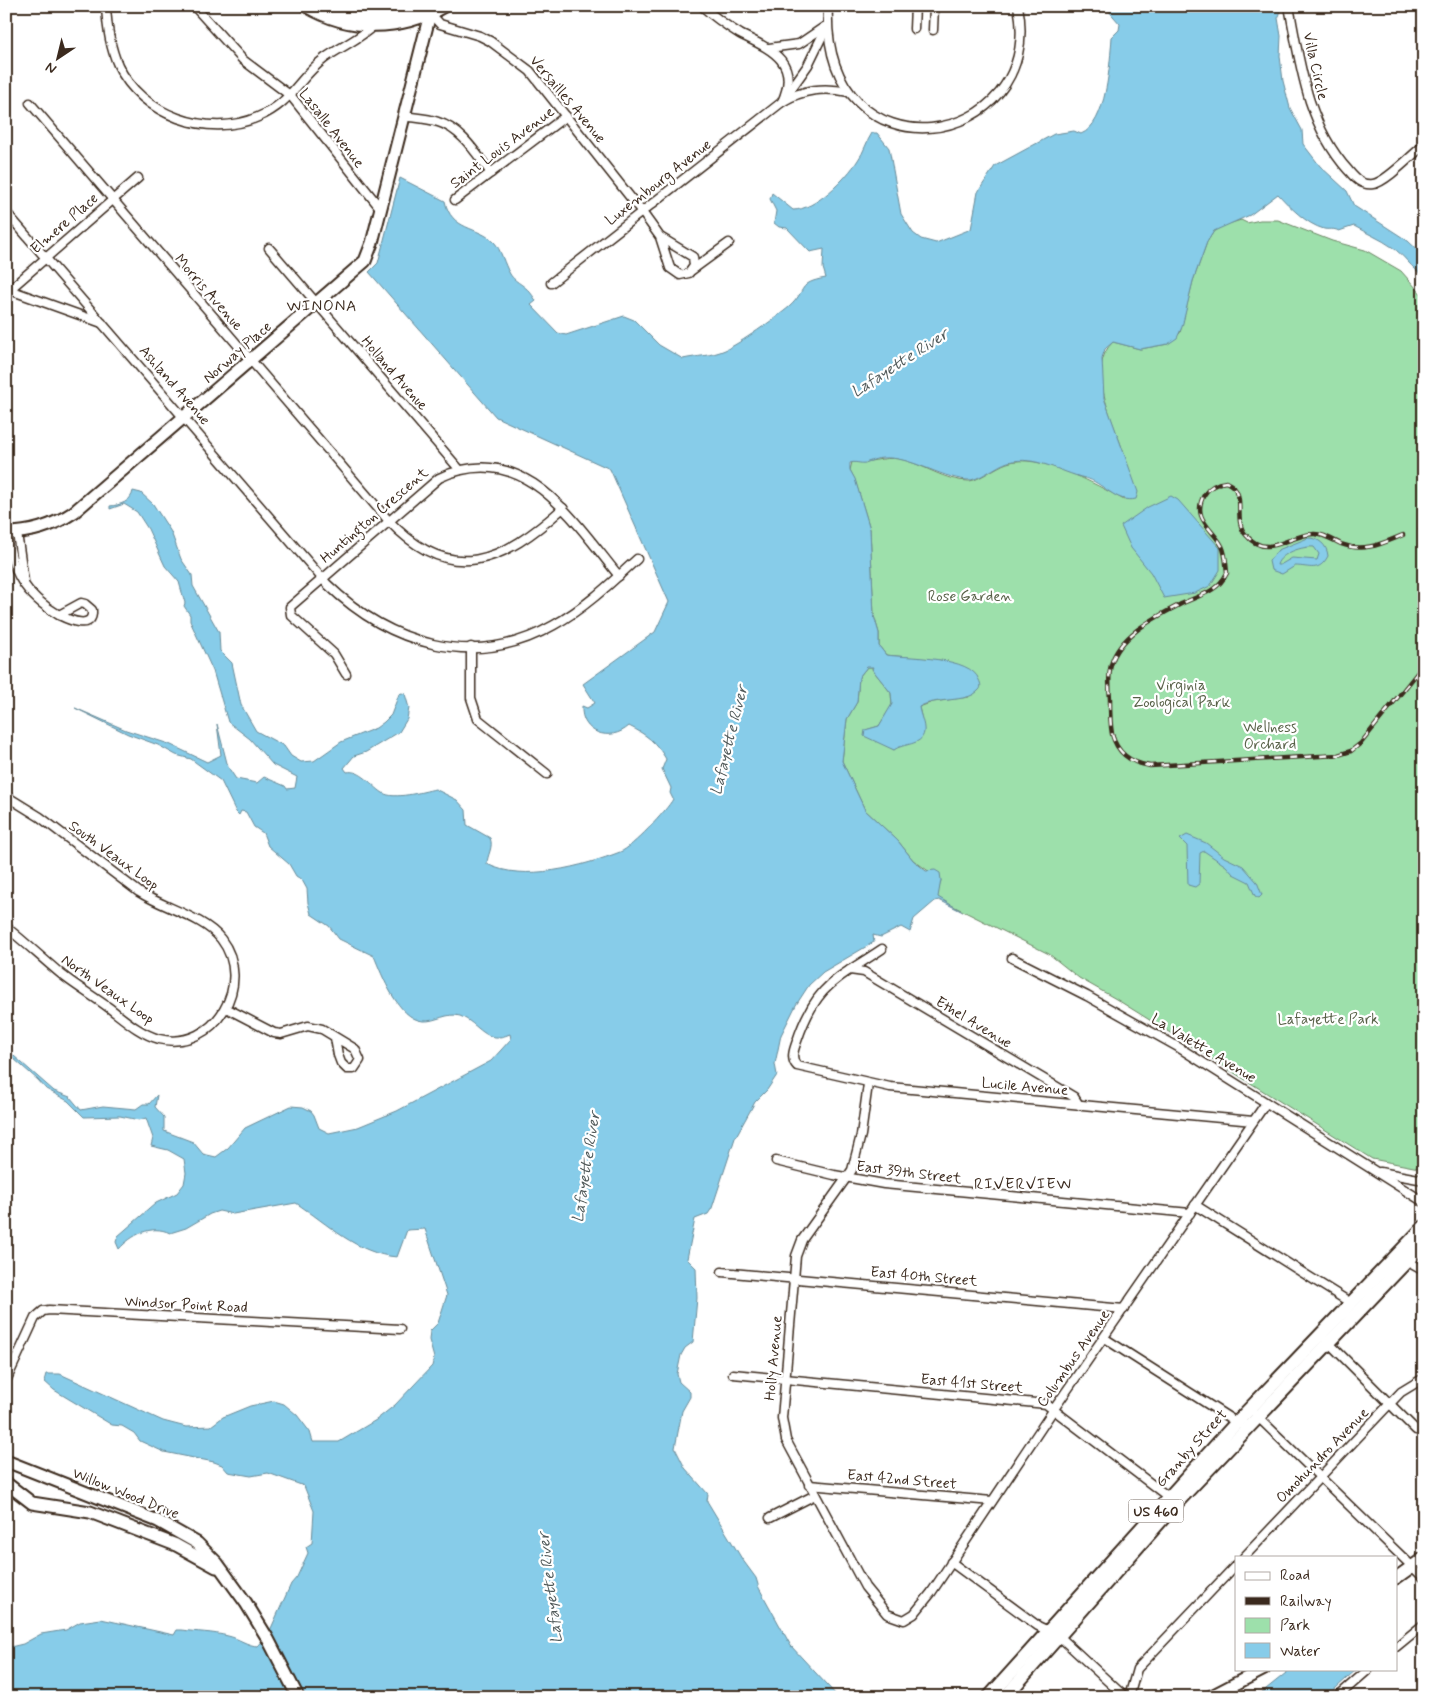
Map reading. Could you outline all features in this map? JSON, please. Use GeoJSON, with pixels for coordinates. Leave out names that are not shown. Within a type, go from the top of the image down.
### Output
{"type":"FeatureCollection","features":[{"type":"Feature","properties":{"kind":"main road"},"geometry":{"type":"LineString","coordinates":[[307,6],[344,22],[375,20]]}},
{"type":"Feature","properties":{"kind":"main road"},"geometry":{"type":"LineString","coordinates":[[331,6],[375,20],[399,23],[427,9],[443,6]]}},
{"type":"Feature","properties":{"kind":"main road","name":"Granby Street"},"geometry":{"type":"LineString","coordinates":[[1324,1339],[1351,1303],[1424,1227]]}},
{"type":"Feature","properties":{"kind":"main road","name":"Granby Street"},"geometry":{"type":"LineString","coordinates":[[990,1697],[1054,1633],[1253,1412],[1324,1339],[1424,1243]]}},
{"type":"Feature","properties":{"kind":"main road","name":"Granby Street"},"geometry":{"type":"LineString","coordinates":[[1004,1697],[1054,1633]]}},
{"type":"Feature","properties":{"kind":"street"},"geometry":{"type":"LineString","coordinates":[[106,6],[112,48],[122,72],[145,99],[171,116],[199,124],[229,124],[257,118],[277,107],[290,96],[313,68],[375,20]]}},
{"type":"Feature","properties":{"kind":"street","name":"Lasalle Avenue"},"geometry":{"type":"LineString","coordinates":[[194,6],[243,60],[290,96],[381,209]]}},
{"type":"Feature","properties":{"kind":"street"},"geometry":{"type":"LineString","coordinates":[[702,6],[727,26],[770,48],[781,61],[787,77],[787,86],[782,102]]}},
{"type":"Feature","properties":{"kind":"street"},"geometry":{"type":"LineString","coordinates":[[828,6],[828,24],[834,64],[849,92],[872,114],[903,127],[940,127],[967,118],[988,103],[1010,73],[1015,61],[1020,34],[1018,6]]}},
{"type":"Feature","properties":{"kind":"street"},"geometry":{"type":"LineString","coordinates":[[914,29],[915,6]]}},
{"type":"Feature","properties":{"kind":"street"},"geometry":{"type":"LineString","coordinates":[[933,30],[934,6]]}},
{"type":"Feature","properties":{"kind":"street","name":"Villa Circle"},"geometry":{"type":"LineString","coordinates":[[1289,6],[1305,88],[1314,114],[1333,151],[1357,180],[1367,184],[1378,183],[1423,145]]}},
{"type":"Feature","properties":{"kind":"street","name":"Versailles Avenue"},"geometry":{"type":"LineString","coordinates":[[427,9],[440,24],[480,36],[506,52],[530,71],[660,237]]}},
{"type":"Feature","properties":{"kind":"street","name":"Norway Place"},"geometry":{"type":"LineString","coordinates":[[10,533],[51,525],[74,512],[365,260],[372,243],[404,116],[427,9]]}},
{"type":"Feature","properties":{"kind":"street"},"geometry":{"type":"LineString","coordinates":[[770,48],[799,44],[828,24]]}},
{"type":"Feature","properties":{"kind":"street","name":"Luxembourg Avenue"},"geometry":{"type":"LineString","coordinates":[[782,102],[808,65],[828,24]]}},
{"type":"Feature","properties":{"kind":"street","name":"Luxembourg Avenue"},"geometry":{"type":"LineString","coordinates":[[551,283],[782,102],[802,92],[814,90],[849,92]]}},
{"type":"Feature","properties":{"kind":"street","name":"Morris Avenue"},"geometry":{"type":"LineString","coordinates":[[30,103],[388,520],[413,544],[449,558],[476,560],[493,557],[511,549],[541,528],[563,508]]}},
{"type":"Feature","properties":{"kind":"street"},"geometry":{"type":"LineString","coordinates":[[404,116],[438,121],[454,130],[464,139],[491,173]]}},
{"type":"Feature","properties":{"kind":"street","name":"Saint Louis Avenue"},"geometry":{"type":"LineString","coordinates":[[455,200],[566,116]]}},
{"type":"Feature","properties":{"kind":"street","name":"Elmere Place"},"geometry":{"type":"LineString","coordinates":[[8,289],[138,178]]}},
{"type":"Feature","properties":{"kind":"street","name":"Ashland Avenue"},"geometry":{"type":"LineString","coordinates":[[6,212],[322,578],[347,603],[394,633],[432,644],[470,647],[504,643],[538,633],[573,614],[637,559]]}},
{"type":"Feature","properties":{"kind":"street"},"geometry":{"type":"LineString","coordinates":[[660,237],[690,253],[694,261],[692,270]]}},
{"type":"Feature","properties":{"kind":"street"},"geometry":{"type":"LineString","coordinates":[[660,237],[672,271],[680,275],[692,270],[729,243]]}},
{"type":"Feature","properties":{"kind":"street","name":"Holland Avenue"},"geometry":{"type":"LineString","coordinates":[[269,248],[460,470]]}},
{"type":"Feature","properties":{"kind":"street"},"geometry":{"type":"LineString","coordinates":[[8,289],[104,324]]}},
{"type":"Feature","properties":{"kind":"street","name":"Huntington Crescent"},"geometry":{"type":"LineString","coordinates":[[346,674],[334,654],[290,613],[290,607],[388,520],[439,478],[460,470],[496,469],[518,475],[545,490],[563,508],[618,576]]}},
{"type":"Feature","properties":{"kind":"street"},"geometry":{"type":"LineString","coordinates":[[10,533],[25,585],[40,602],[59,615]]}},
{"type":"Feature","properties":{"kind":"street"},"geometry":{"type":"LineString","coordinates":[[470,647],[471,698],[478,719],[546,774]]}},
{"type":"Feature","properties":{"kind":"street","name":"South Veaux Loop"},"geometry":{"type":"LineString","coordinates":[[6,796],[40,817],[139,892],[155,902],[195,919],[212,930],[226,947],[234,966],[234,985],[226,1008]]}},
{"type":"Feature","properties":{"kind":"street","name":"North Veaux Loop"},"geometry":{"type":"LineString","coordinates":[[6,927],[63,975],[138,1030],[157,1038],[176,1040],[192,1037],[212,1024],[226,1008]]}},
{"type":"Feature","properties":{"kind":"street"},"geometry":{"type":"LineString","coordinates":[[850,970],[882,949]]}},
{"type":"Feature","properties":{"kind":"street","name":"La Valette Avenue"},"geometry":{"type":"LineString","coordinates":[[1012,958],[1087,996],[1178,1047],[1424,1202]]}},
{"type":"Feature","properties":{"kind":"street","name":"Lucile Avenue"},"geometry":{"type":"LineString","coordinates":[[850,970],[827,985],[810,1008],[795,1047],[793,1057],[797,1066],[868,1084],[1253,1121]]}},
{"type":"Feature","properties":{"kind":"street","name":"Ethel Avenue"},"geometry":{"type":"LineString","coordinates":[[850,970],[864,972],[1074,1097],[1079,1105]]}},
{"type":"Feature","properties":{"kind":"street"},"geometry":{"type":"LineString","coordinates":[[226,1008],[274,1033],[288,1032],[301,1027],[316,1027],[332,1034],[335,1038]]}},
{"type":"Feature","properties":{"kind":"street","name":"Holly Avenue"},"geometry":{"type":"LineString","coordinates":[[868,1084],[861,1134],[852,1170],[802,1240],[796,1256],[784,1380],[783,1429],[786,1440],[809,1485],[866,1588],[887,1614],[897,1619]]}},
{"type":"Feature","properties":{"kind":"street","name":"Columbus Avenue"},"geometry":{"type":"LineString","coordinates":[[897,1619],[904,1620],[914,1614],[1266,1103]]}},
{"type":"Feature","properties":{"kind":"street","name":"East 39th Street"},"geometry":{"type":"LineString","coordinates":[[776,1161],[847,1178],[940,1190],[1190,1213]]}},
{"type":"Feature","properties":{"kind":"street","name":"La Valette Avenue"},"geometry":{"type":"LineString","coordinates":[[1375,1171],[1424,1180]]}},
{"type":"Feature","properties":{"kind":"street"},"geometry":{"type":"LineString","coordinates":[[1195,1205],[1351,1303]]}},
{"type":"Feature","properties":{"kind":"street"},"geometry":{"type":"LineString","coordinates":[[1406,1261],[1424,1271]]}},
{"type":"Feature","properties":{"kind":"street","name":"East 40th Street"},"geometry":{"type":"LineString","coordinates":[[722,1272],[1124,1309]]}},
{"type":"Feature","properties":{"kind":"street","name":"Windsor Point Road"},"geometry":{"type":"LineString","coordinates":[[8,1377],[35,1318],[43,1311],[49,1310],[400,1329]]}},
{"type":"Feature","properties":{"kind":"street"},"geometry":{"type":"LineString","coordinates":[[1104,1338],[1241,1425]]}},
{"type":"Feature","properties":{"kind":"street"},"geometry":{"type":"LineString","coordinates":[[1324,1339],[1416,1430]]}},
{"type":"Feature","properties":{"kind":"street","name":"East 41st Street"},"geometry":{"type":"LineString","coordinates":[[733,1374],[1046,1404],[1172,1500]]}},
{"type":"Feature","properties":{"kind":"street","name":"Omohundro Avenue"},"geometry":{"type":"LineString","coordinates":[[1245,1556],[1390,1403],[1409,1385],[1424,1378]]}},
{"type":"Feature","properties":{"kind":"street"},"geometry":{"type":"LineString","coordinates":[[1253,1412],[1424,1578]]}},
{"type":"Feature","properties":{"kind":"street","name":"Willow Wood Drive"},"geometry":{"type":"LineString","coordinates":[[6,1461],[169,1526],[197,1543],[222,1570],[256,1619],[298,1697]]}},
{"type":"Feature","properties":{"kind":"street","name":"Willow Wood Drive"},"geometry":{"type":"LineString","coordinates":[[6,1483],[32,1503],[90,1512],[176,1545],[222,1570]]}},
{"type":"Feature","properties":{"kind":"street","name":"East 42nd Street"},"geometry":{"type":"LineString","coordinates":[[809,1485],[992,1501]]}},
{"type":"Feature","properties":{"kind":"street"},"geometry":{"type":"LineString","coordinates":[[770,1518],[815,1495]]}},
{"type":"Feature","properties":{"kind":"street"},"geometry":{"type":"LineString","coordinates":[[1398,1577],[1424,1558]]}},
{"type":"Feature","properties":{"kind":"street"},"geometry":{"type":"LineString","coordinates":[[951,1562],[1038,1626],[1054,1633],[1127,1697],[1137,1669],[1235,1566]]}},
{"type":"Feature","properties":{"kind":"street"},"geometry":{"type":"LineString","coordinates":[[1398,1645],[1424,1624]]}},
{"type":"Feature","properties":{"kind":"street"},"geometry":{"type":"LineString","coordinates":[[1210,1697],[1262,1670]]}},
{"type":"Feature","properties":{"kind":"street"},"geometry":{"type":"LineString","coordinates":[[1336,1697],[1368,1670]]}},
{"type":"Feature","properties":{"kind":"green space","name":"Virginia Zoological Park"},"geometry":{"type":"Polygon","coordinates":[[[1241,220],[1247,223],[1260,220],[1278,220],[1332,241],[1365,250],[1401,271],[1424,297],[1424,1169],[1372,1159],[1116,999],[1079,978],[1049,954],[937,897],[941,880],[913,860],[898,841],[865,810],[842,761],[847,719],[857,702],[859,677],[867,667],[873,667],[872,669],[891,693],[892,705],[879,726],[866,730],[894,750],[923,725],[919,707],[933,702],[969,697],[948,661],[886,655],[879,646],[879,633],[874,616],[870,529],[855,480],[850,470],[852,462],[894,458],[909,461],[951,478],[969,481],[977,479],[1007,463],[1020,461],[1034,462],[1067,471],[1124,500],[1137,492],[1130,476],[1104,393],[1101,378],[1105,352],[1113,342],[1140,349],[1168,344],[1180,333],[1193,281],[1207,242],[1214,231],[1241,220]]]}},
{"type":"Feature","properties":{"kind":"water","name":"Lafayette River"},"geometry":{"type":"Polygon","coordinates":[[[1108,6],[1278,6],[1283,81],[1290,108],[1302,130],[1303,144],[1320,166],[1347,191],[1354,206],[1408,241],[1424,256],[1424,276],[1383,241],[1354,226],[1339,231],[1317,227],[1299,214],[1278,194],[1250,215],[1214,231],[1207,242],[1193,281],[1182,327],[1177,338],[1168,344],[1140,349],[1113,342],[1105,349],[1102,358],[1104,398],[1138,492],[1136,499],[1129,500],[1116,496],[1092,480],[1038,462],[1018,460],[1008,462],[971,480],[945,475],[914,463],[893,458],[878,458],[865,463],[850,463],[850,470],[855,479],[870,529],[874,616],[879,633],[879,646],[886,655],[938,660],[964,666],[974,672],[981,686],[973,695],[959,699],[933,702],[919,707],[924,726],[923,737],[916,742],[894,750],[864,736],[865,730],[879,726],[892,704],[891,693],[872,669],[873,667],[867,667],[859,677],[857,702],[847,719],[842,761],[865,810],[926,871],[935,870],[940,873],[941,880],[938,897],[963,912],[939,900],[935,901],[914,919],[910,932],[901,927],[881,937],[873,935],[874,942],[823,972],[809,985],[796,1005],[781,1035],[775,1064],[777,1075],[767,1090],[755,1102],[735,1138],[712,1208],[708,1214],[695,1219],[687,1259],[696,1268],[697,1298],[693,1342],[685,1348],[681,1355],[677,1374],[679,1382],[690,1392],[690,1397],[682,1411],[675,1448],[685,1468],[708,1494],[707,1501],[742,1559],[756,1578],[759,1588],[791,1646],[838,1697],[6,1697],[6,1648],[23,1644],[41,1634],[66,1630],[80,1622],[101,1619],[174,1635],[177,1630],[216,1634],[232,1637],[250,1645],[258,1646],[268,1635],[291,1584],[297,1577],[308,1553],[306,1547],[312,1543],[314,1511],[304,1486],[268,1473],[251,1476],[228,1472],[222,1465],[214,1462],[164,1452],[140,1441],[134,1433],[122,1426],[112,1425],[54,1390],[44,1381],[46,1374],[60,1374],[163,1421],[186,1427],[211,1426],[223,1417],[250,1406],[274,1401],[284,1404],[297,1415],[310,1432],[313,1442],[339,1442],[376,1420],[395,1405],[432,1366],[434,1358],[429,1340],[430,1331],[438,1323],[447,1295],[425,1229],[407,1230],[397,1257],[382,1255],[344,1237],[296,1203],[233,1214],[219,1211],[186,1228],[170,1233],[156,1230],[142,1232],[130,1239],[119,1249],[116,1242],[118,1236],[156,1203],[177,1193],[184,1184],[186,1173],[184,1159],[168,1150],[151,1146],[153,1138],[146,1118],[139,1120],[120,1116],[84,1117],[68,1101],[46,1089],[6,1052],[6,1049],[54,1091],[70,1097],[81,1110],[103,1106],[136,1109],[143,1104],[149,1104],[157,1095],[155,1107],[164,1117],[164,1131],[193,1142],[203,1154],[216,1157],[228,1148],[245,1128],[291,1106],[303,1107],[311,1111],[319,1128],[329,1133],[358,1127],[397,1111],[491,1061],[511,1039],[510,1034],[501,1037],[488,1035],[460,1016],[451,1015],[423,1021],[406,1013],[392,995],[374,956],[339,939],[329,926],[311,914],[307,889],[302,880],[296,876],[289,864],[268,846],[263,833],[254,827],[246,812],[241,811],[239,815],[236,812],[221,781],[191,759],[176,755],[158,745],[128,734],[75,708],[126,730],[169,744],[207,762],[221,755],[217,724],[228,767],[236,779],[257,783],[264,777],[285,786],[287,789],[295,788],[297,777],[273,765],[250,739],[228,722],[213,671],[190,621],[190,615],[184,606],[185,603],[179,582],[165,566],[148,529],[137,512],[124,504],[110,509],[110,506],[121,504],[130,498],[133,491],[141,493],[153,504],[171,532],[181,559],[192,575],[193,586],[219,632],[220,651],[232,663],[241,705],[256,731],[284,746],[291,756],[301,762],[314,761],[341,742],[376,728],[391,715],[399,694],[402,693],[405,694],[409,708],[407,719],[399,732],[366,752],[354,756],[344,768],[347,772],[362,775],[379,790],[388,795],[408,795],[435,789],[457,800],[466,810],[467,825],[490,838],[491,845],[487,864],[502,870],[535,872],[554,870],[572,867],[620,852],[633,844],[649,828],[673,799],[670,793],[671,788],[662,769],[666,759],[659,748],[629,726],[613,734],[605,734],[591,729],[586,723],[582,706],[587,708],[595,703],[583,684],[655,632],[669,602],[610,469],[496,417],[369,272],[378,263],[400,178],[445,201],[448,211],[453,218],[494,242],[510,274],[533,295],[536,301],[531,305],[558,333],[566,335],[624,316],[634,320],[659,345],[683,359],[715,354],[739,342],[775,318],[795,301],[803,288],[810,282],[826,278],[823,268],[824,249],[810,252],[787,228],[779,227],[774,223],[776,211],[770,199],[772,193],[793,210],[811,205],[846,176],[860,157],[872,133],[877,133],[889,148],[901,214],[913,233],[921,239],[936,243],[971,229],[978,192],[995,166],[1054,134],[1074,131],[1081,134],[1090,128],[1097,118],[1106,91],[1112,37],[1119,30],[1120,24],[1107,9],[1108,6]]]}},
{"type":"Feature","properties":{"kind":"water"},"geometry":{"type":"Polygon","coordinates":[[[1171,496],[1178,500],[1220,548],[1220,570],[1210,586],[1195,593],[1164,598],[1151,573],[1131,548],[1121,526],[1148,507],[1171,496]]]}},
{"type":"Feature","properties":{"kind":"water"},"geometry":{"type":"Polygon","coordinates":[[[1312,538],[1324,545],[1328,556],[1318,567],[1295,566],[1282,574],[1271,570],[1269,561],[1278,550],[1312,538]],[[1314,547],[1298,549],[1282,557],[1277,565],[1292,558],[1317,560],[1319,554],[1314,547]]]}},
{"type":"Feature","properties":{"kind":"water"},"geometry":{"type":"Polygon","coordinates":[[[1187,835],[1206,843],[1224,857],[1243,866],[1257,882],[1262,895],[1259,898],[1255,896],[1249,882],[1233,874],[1226,866],[1204,851],[1200,853],[1199,884],[1195,887],[1188,885],[1187,846],[1180,839],[1187,835]]]}},
{"type":"Feature","properties":{"kind":"water"},"geometry":{"type":"Polygon","coordinates":[[[1290,1670],[1356,1670],[1326,1697],[1256,1697],[1290,1670]]]}},
{"type":"Feature","properties":{"kind":"railway"},"geometry":{"type":"LineString","coordinates":[[1403,535],[1381,544],[1358,548],[1349,547],[1316,534],[1304,535],[1270,546],[1262,546],[1246,535],[1242,528],[1239,499],[1233,487],[1226,482],[1216,484],[1204,495],[1200,510],[1205,523],[1222,546],[1227,573],[1223,580],[1213,589],[1181,604],[1140,628],[1130,636],[1115,654],[1109,673],[1112,734],[1121,752],[1131,760],[1150,766],[1338,755],[1351,751],[1361,743],[1418,672],[1424,659]]}},
{"type":"Feature","properties":{"kind":"railway"},"geometry":{"type":"LineString","coordinates":[[1420,529],[1424,528]]}},
{"type":"Feature","properties":{"kind":"district","name":"WINONA"},"geometry":{"type":"Point","coordinates":[322,305]}},
{"type":"Feature","properties":{"kind":"district","name":"RIVERVIEW"},"geometry":{"type":"Point","coordinates":[1023,1183]}},
{"type":"Feature","properties":{"kind":"park label","name":"Rose Garden"},"geometry":{"type":"Point","coordinates":[970,596]}},
{"type":"Feature","properties":{"kind":"park label","name":"Wellness Orchard"},"geometry":{"type":"Point","coordinates":[1270,736]}},
{"type":"Feature","properties":{"kind":"park label","name":"Lafayette Park"},"geometry":{"type":"Point","coordinates":[1328,1019]}}]}
